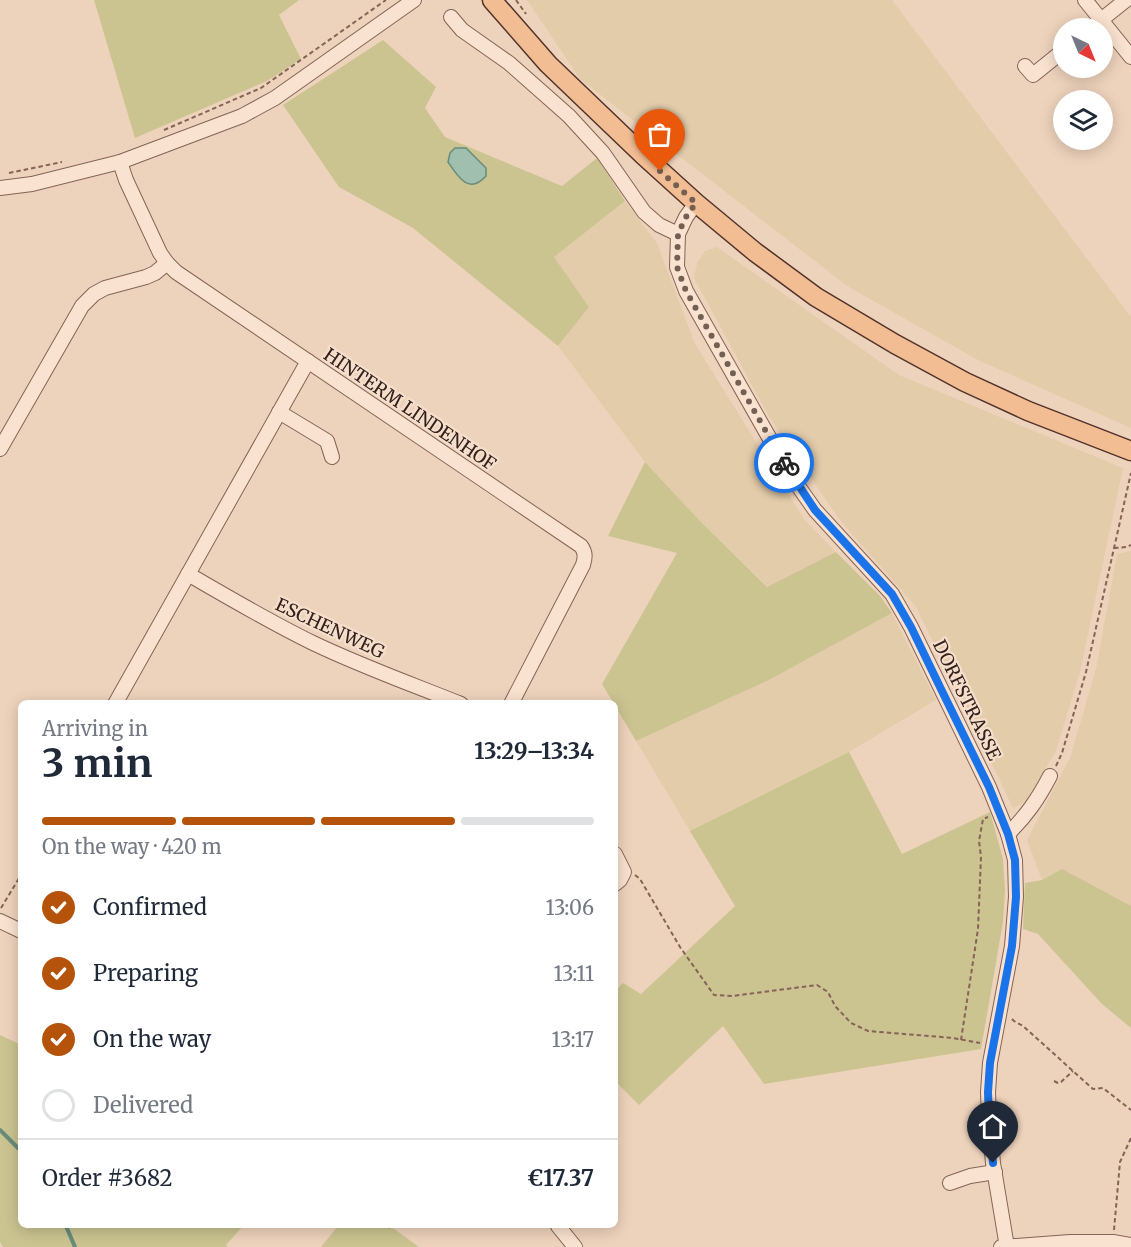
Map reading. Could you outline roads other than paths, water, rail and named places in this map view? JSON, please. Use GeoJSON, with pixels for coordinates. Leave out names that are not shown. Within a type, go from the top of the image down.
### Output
{"type":"FeatureCollection","features":[{"type":"Feature","properties":{"kind":"main road"},"geometry":{"type":"LineString","coordinates":[[496,2],[548,64],[634,147],[755,252],[816,297],[965,382],[1028,411],[1131,451]]}},
{"type":"Feature","properties":{"kind":"street"},"geometry":{"type":"LineString","coordinates":[[0,188],[32,184],[120,162],[242,116],[275,98],[414,0]]}},
{"type":"Feature","properties":{"kind":"street"},"geometry":{"type":"LineString","coordinates":[[1084,0],[1093,18]]}},
{"type":"Feature","properties":{"kind":"street"},"geometry":{"type":"LineString","coordinates":[[1104,18],[1126,0]]}},
{"type":"Feature","properties":{"kind":"street"},"geometry":{"type":"LineString","coordinates":[[452,17],[462,30],[509,63],[569,116],[603,153],[644,212],[659,225],[678,234]]}},
{"type":"Feature","properties":{"kind":"street"},"geometry":{"type":"LineString","coordinates":[[1113,41],[1131,57]]}},
{"type":"Feature","properties":{"kind":"street"},"geometry":{"type":"LineString","coordinates":[[1025,66],[1033,75],[1053,59]]}},
{"type":"Feature","properties":{"kind":"street","name":"HINTERM LINDENHOF"},"geometry":{"type":"LineString","coordinates":[[120,162],[160,253],[176,272],[581,546],[585,551],[583,566],[512,700]]}},
{"type":"Feature","properties":{"kind":"street","name":"DORFSTRASSE"},"geometry":{"type":"LineString","coordinates":[[696,203],[678,234],[677,267],[686,291],[791,476],[815,510],[892,594],[911,627],[989,787],[1008,834],[1015,860],[1016,897],[1012,946],[990,1063],[988,1092],[989,1119],[1005,1247]]}},
{"type":"Feature","properties":{"kind":"street"},"geometry":{"type":"LineString","coordinates":[[0,449],[82,306],[94,294],[105,288],[146,278],[167,263]]}},
{"type":"Feature","properties":{"kind":"street"},"geometry":{"type":"LineString","coordinates":[[117,700],[308,361]]}},
{"type":"Feature","properties":{"kind":"street"},"geometry":{"type":"LineString","coordinates":[[279,412],[327,441],[332,457]]}},
{"type":"Feature","properties":{"kind":"street","name":"ESCHENWEG"},"geometry":{"type":"LineString","coordinates":[[188,574],[313,643],[451,700]]}},
{"type":"Feature","properties":{"kind":"street"},"geometry":{"type":"LineString","coordinates":[[1008,834],[1039,799],[1050,776]]}},
{"type":"Feature","properties":{"kind":"street"},"geometry":{"type":"LineString","coordinates":[[618,860],[624,872],[618,882]]}},
{"type":"Feature","properties":{"kind":"street"},"geometry":{"type":"LineString","coordinates":[[0,921],[18,930]]}},
{"type":"Feature","properties":{"kind":"street"},"geometry":{"type":"LineString","coordinates":[[950,1183],[970,1176],[995,1172]]}},
{"type":"Feature","properties":{"kind":"street"},"geometry":{"type":"LineString","coordinates":[[560,1228],[575,1247]]}},
{"type":"Feature","properties":{"kind":"street"},"geometry":{"type":"LineString","coordinates":[[1005,1247],[1070,1242],[1113,1242],[1131,1245]]}},
{"type":"Feature","properties":{"kind":"waterway"},"geometry":{"type":"LineString","coordinates":[[0,1130],[18,1148]]}},
{"type":"Feature","properties":{"kind":"waterway"},"geometry":{"type":"LineString","coordinates":[[67,1228],[75,1247]]}}]}
